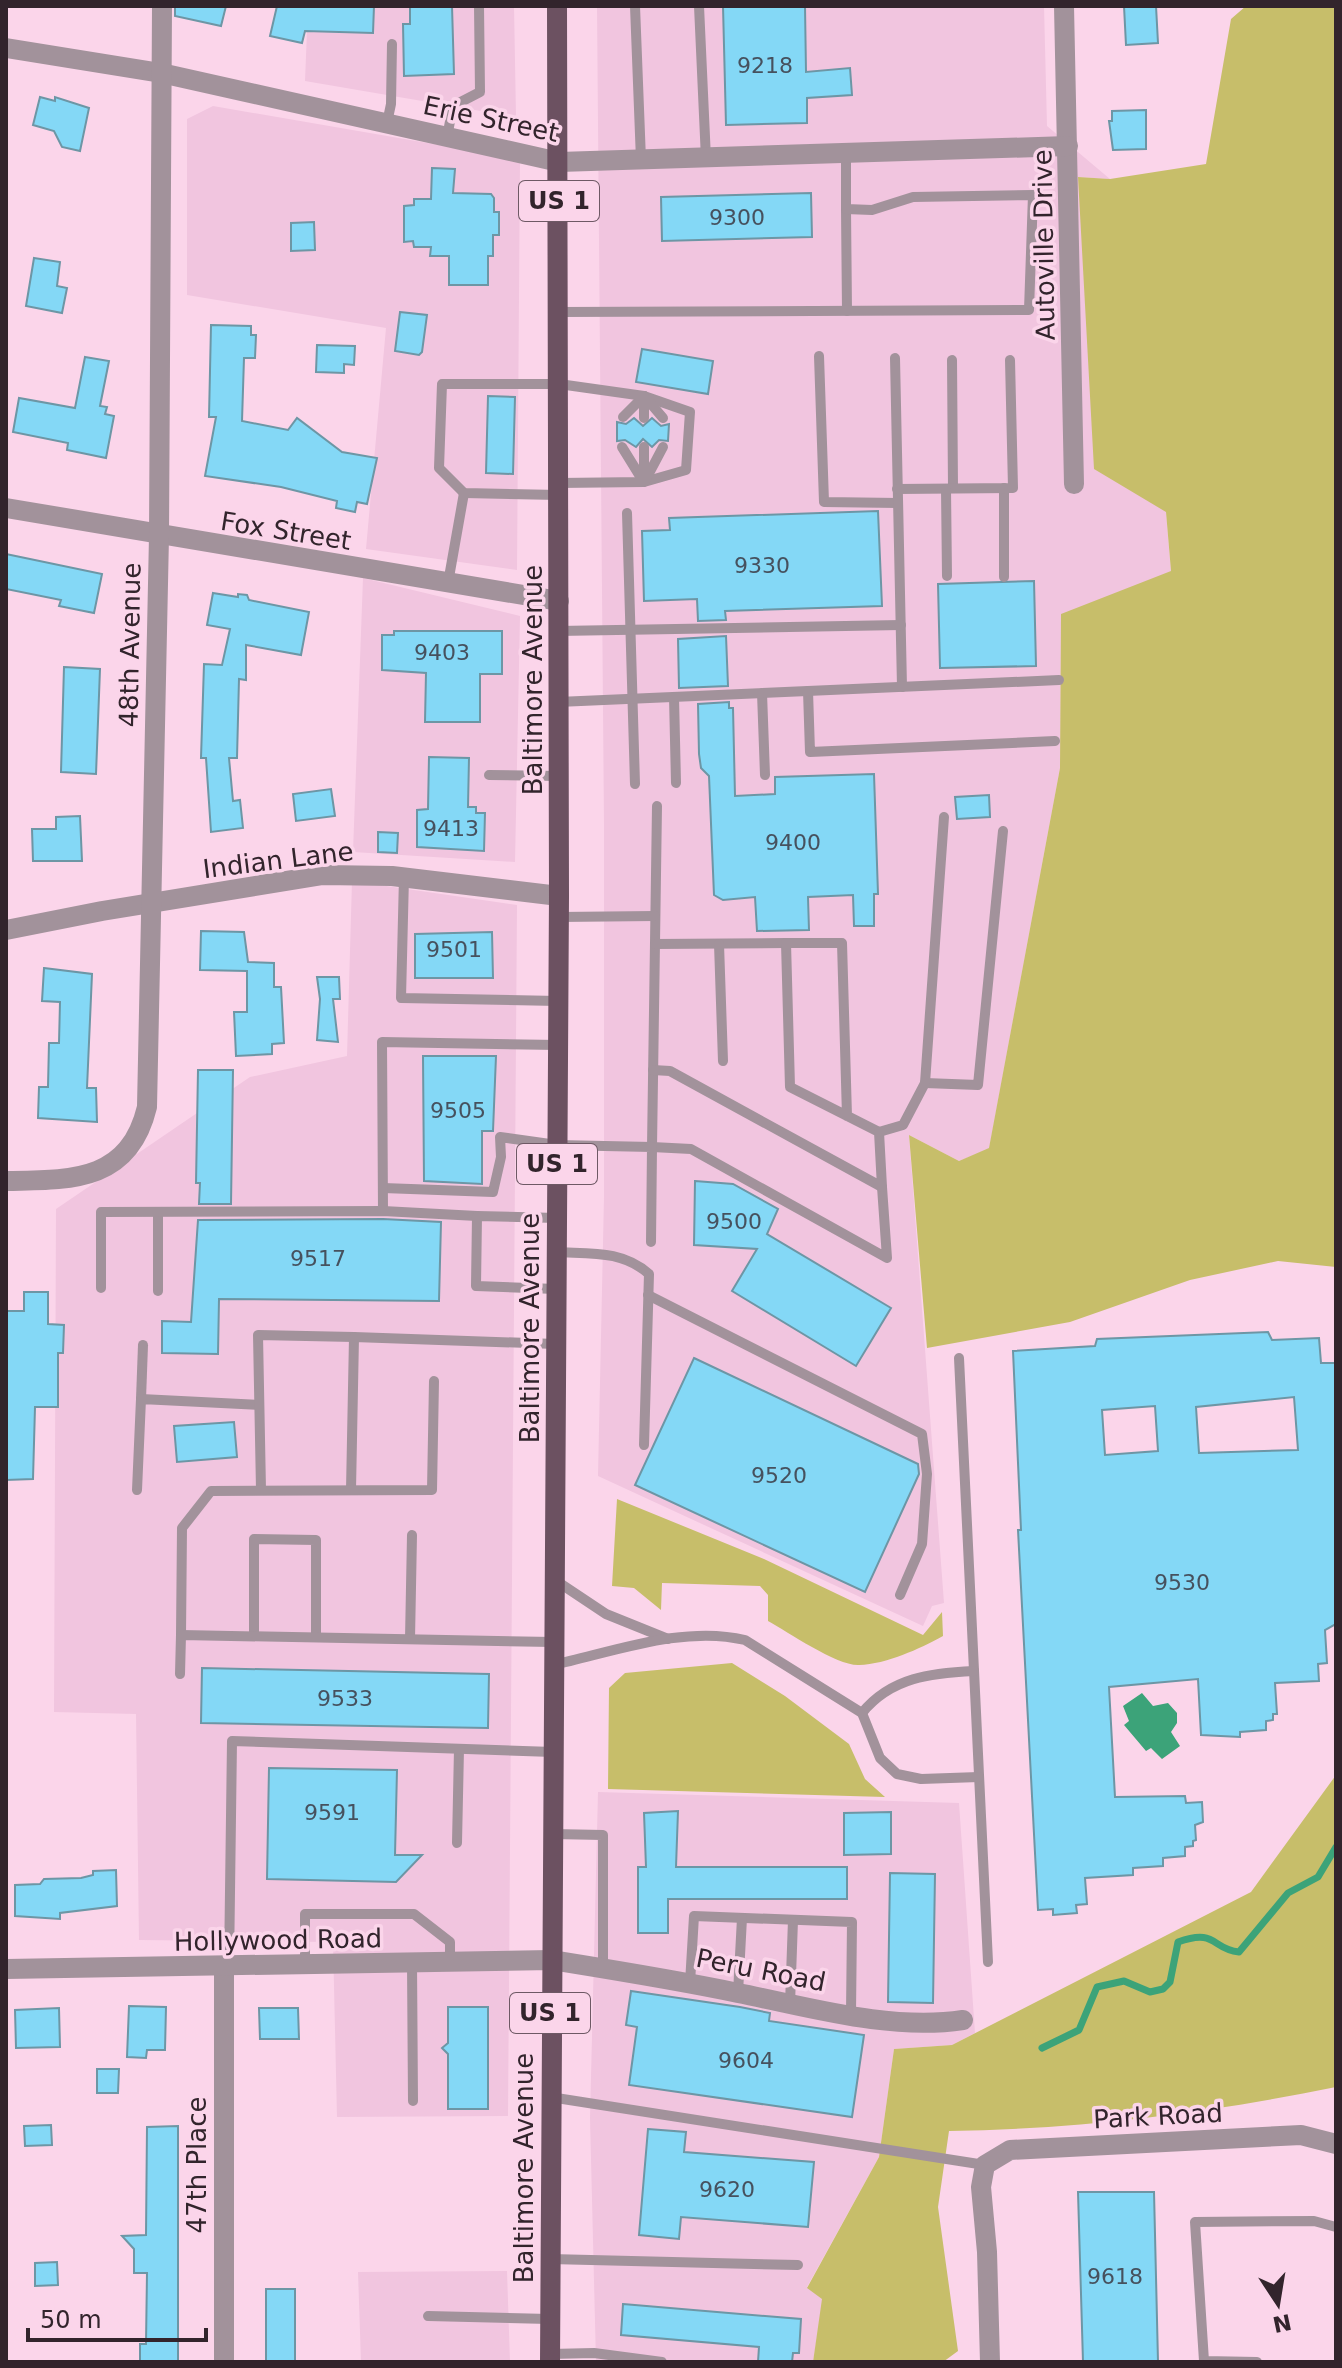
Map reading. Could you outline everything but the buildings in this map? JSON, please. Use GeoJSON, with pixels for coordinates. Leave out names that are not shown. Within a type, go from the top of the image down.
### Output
{"type":"FeatureCollection","features":[{"type":"Feature","properties":{"kind":"main road","name":"Baltimore Avenue"},"geometry":{"type":"LineString","coordinates":[[550,2358],[559,906],[556,702],[559,601],[557,6]]}},
{"type":"Feature","properties":{"kind":"street","name":"48th Avenue"},"geometry":{"type":"LineString","coordinates":[[6,1181],[59,1180],[90,1174],[125,1155],[136,1141],[147,1107],[159,536],[162,6]]}},
{"type":"Feature","properties":{"kind":"street","name":"Autoville Drive"},"geometry":{"type":"LineString","coordinates":[[1064,6],[1074,484]]}},
{"type":"Feature","properties":{"kind":"street","name":"Erie Street"},"geometry":{"type":"LineString","coordinates":[[6,48],[161,73],[559,162],[1068,146]]}},
{"type":"Feature","properties":{"kind":"street","name":"Fox Street"},"geometry":{"type":"LineString","coordinates":[[6,508],[559,601]]}},
{"type":"Feature","properties":{"kind":"street","name":"Indian Lane"},"geometry":{"type":"LineString","coordinates":[[6,930],[323,875],[404,877],[559,906]]}},
{"type":"Feature","properties":{"kind":"street","name":"Hollywood Road"},"geometry":{"type":"LineString","coordinates":[[6,1969],[551,1960]]}},
{"type":"Feature","properties":{"kind":"street","name":"Peru Road"},"geometry":{"type":"LineString","coordinates":[[551,1960],[603,1966],[790,2004],[851,2013],[937,2024],[963,2020]]}},
{"type":"Feature","properties":{"kind":"street","name":"47th Place"},"geometry":{"type":"LineString","coordinates":[[224,2362],[226,1967]]}},
{"type":"Feature","properties":{"kind":"street","name":"Park Road"},"geometry":{"type":"LineString","coordinates":[[985,2165],[1010,2150],[1066,2146],[1301,2135],[1336,2144]]}},
{"type":"Feature","properties":{"kind":"street"},"geometry":{"type":"LineString","coordinates":[[985,2165],[981,2187],[987,2252],[990,2362]]}},
{"type":"Feature","properties":{"kind":"lane"},"geometry":{"type":"LineString","coordinates":[[447,137],[453,106],[480,92],[479,6]]}},
{"type":"Feature","properties":{"kind":"lane"},"geometry":{"type":"LineString","coordinates":[[635,6],[641,160]]}},
{"type":"Feature","properties":{"kind":"lane"},"geometry":{"type":"LineString","coordinates":[[699,6],[706,159]]}},
{"type":"Feature","properties":{"kind":"lane"},"geometry":{"type":"LineString","coordinates":[[387,123],[391,104],[392,44]]}},
{"type":"Feature","properties":{"kind":"lane"},"geometry":{"type":"LineString","coordinates":[[846,153],[847,311]]}},
{"type":"Feature","properties":{"kind":"lane"},"geometry":{"type":"LineString","coordinates":[[559,312],[1029,310],[1033,195],[913,197],[872,210],[846,209]]}},
{"type":"Feature","properties":{"kind":"lane"},"geometry":{"type":"LineString","coordinates":[[819,356],[824,502],[898,503]]}},
{"type":"Feature","properties":{"kind":"lane"},"geometry":{"type":"LineString","coordinates":[[895,358],[902,687]]}},
{"type":"Feature","properties":{"kind":"lane"},"geometry":{"type":"LineString","coordinates":[[947,576],[952,360]]}},
{"type":"Feature","properties":{"kind":"lane"},"geometry":{"type":"LineString","coordinates":[[897,489],[1013,488],[1010,360]]}},
{"type":"Feature","properties":{"kind":"lane"},"geometry":{"type":"LineString","coordinates":[[442,384],[559,384],[644,396],[690,412],[686,470],[644,482],[464,493],[439,468],[442,384]]}},
{"type":"Feature","properties":{"kind":"lane"},"geometry":{"type":"LineString","coordinates":[[623,417],[644,396]]}},
{"type":"Feature","properties":{"kind":"lane"},"geometry":{"type":"LineString","coordinates":[[644,396],[663,418]]}},
{"type":"Feature","properties":{"kind":"lane"},"geometry":{"type":"LineString","coordinates":[[644,396],[644,418]]}},
{"type":"Feature","properties":{"kind":"lane"},"geometry":{"type":"LineString","coordinates":[[622,447],[644,482]]}},
{"type":"Feature","properties":{"kind":"lane"},"geometry":{"type":"LineString","coordinates":[[644,447],[644,482]]}},
{"type":"Feature","properties":{"kind":"lane"},"geometry":{"type":"LineString","coordinates":[[644,482],[663,447]]}},
{"type":"Feature","properties":{"kind":"lane"},"geometry":{"type":"LineString","coordinates":[[1004,488],[1004,577]]}},
{"type":"Feature","properties":{"kind":"lane"},"geometry":{"type":"LineString","coordinates":[[448,583],[464,493]]}},
{"type":"Feature","properties":{"kind":"lane"},"geometry":{"type":"LineString","coordinates":[[627,513],[628,630],[635,784]]}},
{"type":"Feature","properties":{"kind":"lane"},"geometry":{"type":"LineString","coordinates":[[558,631],[901,625]]}},
{"type":"Feature","properties":{"kind":"lane"},"geometry":{"type":"LineString","coordinates":[[556,702],[1059,680]]}},
{"type":"Feature","properties":{"kind":"lane"},"geometry":{"type":"LineString","coordinates":[[808,691],[810,752],[1055,741]]}},
{"type":"Feature","properties":{"kind":"lane"},"geometry":{"type":"LineString","coordinates":[[762,693],[765,775]]}},
{"type":"Feature","properties":{"kind":"lane"},"geometry":{"type":"LineString","coordinates":[[674,697],[676,783]]}},
{"type":"Feature","properties":{"kind":"lane"},"geometry":{"type":"LineString","coordinates":[[489,775],[559,776]]}},
{"type":"Feature","properties":{"kind":"lane"},"geometry":{"type":"LineString","coordinates":[[651,1242],[657,806]]}},
{"type":"Feature","properties":{"kind":"lane"},"geometry":{"type":"LineString","coordinates":[[786,943],[790,1087],[879,1132],[903,1125],[925,1083],[944,817]]}},
{"type":"Feature","properties":{"kind":"lane"},"geometry":{"type":"LineString","coordinates":[[925,1083],[978,1085],[1003,831]]}},
{"type":"Feature","properties":{"kind":"lane"},"geometry":{"type":"LineString","coordinates":[[404,877],[401,998],[558,1001]]}},
{"type":"Feature","properties":{"kind":"lane"},"geometry":{"type":"LineString","coordinates":[[559,906],[655,916]]}},
{"type":"Feature","properties":{"kind":"lane"},"geometry":{"type":"LineString","coordinates":[[655,944],[842,943],[847,1116]]}},
{"type":"Feature","properties":{"kind":"lane"},"geometry":{"type":"LineString","coordinates":[[719,944],[723,1061]]}},
{"type":"Feature","properties":{"kind":"lane"},"geometry":{"type":"LineString","coordinates":[[383,1211],[382,1042],[558,1045]]}},
{"type":"Feature","properties":{"kind":"lane"},"geometry":{"type":"LineString","coordinates":[[653,1070],[670,1071],[882,1187]]}},
{"type":"Feature","properties":{"kind":"lane"},"geometry":{"type":"LineString","coordinates":[[383,1188],[493,1192],[501,1157],[500,1137],[557,1145],[691,1149],[887,1258],[879,1132]]}},
{"type":"Feature","properties":{"kind":"lane"},"geometry":{"type":"LineString","coordinates":[[101,1288],[101,1212],[383,1211],[557,1218]]}},
{"type":"Feature","properties":{"kind":"lane"},"geometry":{"type":"LineString","coordinates":[[158,1213],[158,1291]]}},
{"type":"Feature","properties":{"kind":"lane"},"geometry":{"type":"LineString","coordinates":[[477,1216],[476,1286],[556,1289]]}},
{"type":"Feature","properties":{"kind":"lane"},"geometry":{"type":"LineString","coordinates":[[556,1252],[614,1254],[635,1262],[649,1274],[644,1445]]}},
{"type":"Feature","properties":{"kind":"lane"},"geometry":{"type":"LineString","coordinates":[[648,1295],[922,1434],[927,1474],[922,1544],[900,1595]]}},
{"type":"Feature","properties":{"kind":"lane"},"geometry":{"type":"LineString","coordinates":[[261,1490],[258,1335],[555,1344]]}},
{"type":"Feature","properties":{"kind":"lane"},"geometry":{"type":"LineString","coordinates":[[351,1490],[354,1337]]}},
{"type":"Feature","properties":{"kind":"lane"},"geometry":{"type":"LineString","coordinates":[[137,1490],[143,1345]]}},
{"type":"Feature","properties":{"kind":"lane"},"geometry":{"type":"LineString","coordinates":[[959,1358],[988,1962]]}},
{"type":"Feature","properties":{"kind":"lane"},"geometry":{"type":"LineString","coordinates":[[180,1674],[182,1528],[211,1491],[432,1490],[434,1381]]}},
{"type":"Feature","properties":{"kind":"lane"},"geometry":{"type":"LineString","coordinates":[[141,1399],[259,1405]]}},
{"type":"Feature","properties":{"kind":"lane"},"geometry":{"type":"LineString","coordinates":[[410,1639],[412,1535]]}},
{"type":"Feature","properties":{"kind":"lane"},"geometry":{"type":"LineString","coordinates":[[254,1636],[254,1539],[316,1540],[316,1637]]}},
{"type":"Feature","properties":{"kind":"lane"},"geometry":{"type":"LineString","coordinates":[[554,1579],[606,1614],[670,1640]]}},
{"type":"Feature","properties":{"kind":"lane"},"geometry":{"type":"LineString","coordinates":[[181,1635],[553,1642]]}},
{"type":"Feature","properties":{"kind":"lane"},"geometry":{"type":"LineString","coordinates":[[553,1665],[670,1640],[714,1636],[745,1640],[862,1713],[880,1758],[897,1774],[921,1779],[979,1777]]}},
{"type":"Feature","properties":{"kind":"lane"},"geometry":{"type":"LineString","coordinates":[[862,1713],[877,1697],[902,1682],[936,1672],[974,1671]]}},
{"type":"Feature","properties":{"kind":"lane"},"geometry":{"type":"LineString","coordinates":[[226,1967],[232,1741],[553,1752]]}},
{"type":"Feature","properties":{"kind":"lane"},"geometry":{"type":"LineString","coordinates":[[457,1843],[459,1749]]}},
{"type":"Feature","properties":{"kind":"lane"},"geometry":{"type":"LineString","coordinates":[[552,1834],[603,1835],[603,1966]]}},
{"type":"Feature","properties":{"kind":"lane"},"geometry":{"type":"LineString","coordinates":[[305,1966],[305,1914],[414,1914],[450,1942],[450,1962]]}},
{"type":"Feature","properties":{"kind":"lane"},"geometry":{"type":"LineString","coordinates":[[690,1983],[694,1916],[852,1922],[851,2013]]}},
{"type":"Feature","properties":{"kind":"lane"},"geometry":{"type":"LineString","coordinates":[[738,1993],[742,1918]]}},
{"type":"Feature","properties":{"kind":"lane"},"geometry":{"type":"LineString","coordinates":[[790,2004],[793,1920]]}},
{"type":"Feature","properties":{"kind":"lane"},"geometry":{"type":"LineString","coordinates":[[412,1963],[413,2101]]}},
{"type":"Feature","properties":{"kind":"lane"},"geometry":{"type":"LineString","coordinates":[[550,2097],[985,2165]]}},
{"type":"Feature","properties":{"kind":"lane"},"geometry":{"type":"LineString","coordinates":[[1257,2361],[1204,2362],[1195,2222],[1314,2221],[1336,2227]]}},
{"type":"Feature","properties":{"kind":"lane"},"geometry":{"type":"LineString","coordinates":[[550,2259],[798,2265]]}},
{"type":"Feature","properties":{"kind":"lane"},"geometry":{"type":"LineString","coordinates":[[428,2316],[549,2319]]}},
{"type":"Feature","properties":{"kind":"lane"},"geometry":{"type":"LineString","coordinates":[[550,2358],[594,2353],[662,2362]]}},
{"type":"Feature","properties":{"kind":"shaded area"},"geometry":{"type":"Polygon","coordinates":[[[308,6],[514,6],[516,117],[305,81],[308,6]]]}},
{"type":"Feature","properties":{"kind":"shaded area"},"geometry":{"type":"Polygon","coordinates":[[[597,6],[1044,6],[1047,126],[1110,179],[1078,177],[1166,512],[1171,572],[1061,615],[1060,768],[989,1149],[959,1161],[909,1135],[944,1603],[932,1606],[923,1626],[598,1476],[604,1197],[604,825],[597,6]]]}},
{"type":"Feature","properties":{"kind":"shaded area"},"geometry":{"type":"Polygon","coordinates":[[[1246,6],[1336,6],[1336,1267],[1278,1261],[1190,1280],[1070,1322],[927,1348],[909,1135],[959,1161],[989,1148],[1060,768],[1061,614],[1171,571],[1166,512],[1094,469],[1078,177],[1110,179],[1206,164],[1231,19],[1246,6]]]}},
{"type":"Feature","properties":{"kind":"shaded area"},"geometry":{"type":"Polygon","coordinates":[[[213,106],[520,159],[517,570],[366,549],[386,328],[187,295],[187,119],[213,106]]]}},
{"type":"Feature","properties":{"kind":"shaded area"},"geometry":{"type":"Polygon","coordinates":[[[363,578],[520,616],[515,862],[353,852],[363,578]]]}},
{"type":"Feature","properties":{"kind":"shaded area"},"geometry":{"type":"Polygon","coordinates":[[[352,881],[517,905],[508,2116],[337,2117],[333,1942],[139,1940],[136,1714],[54,1712],[56,1209],[250,1077],[347,1056],[352,881]]]}},
{"type":"Feature","properties":{"kind":"shaded area"},"geometry":{"type":"Polygon","coordinates":[[[617,1499],[764,1559],[923,1635],[942,1612],[943,1636],[892,1659],[859,1665],[838,1660],[768,1621],[768,1595],[760,1586],[662,1583],[661,1610],[634,1588],[612,1586],[617,1499]]]}},
{"type":"Feature","properties":{"kind":"shaded area"},"geometry":{"type":"Polygon","coordinates":[[[732,1663],[785,1696],[849,1744],[865,1779],[885,1797],[608,1789],[609,1688],[625,1673],[732,1663]]]}},
{"type":"Feature","properties":{"kind":"shaded area"},"geometry":{"type":"Polygon","coordinates":[[[1142,1693],[1153,1706],[1168,1703],[1177,1713],[1177,1723],[1171,1732],[1180,1746],[1162,1759],[1151,1748],[1146,1751],[1124,1725],[1129,1721],[1123,1706],[1142,1693]]]}},
{"type":"Feature","properties":{"kind":"shaded area"},"geometry":{"type":"Polygon","coordinates":[[[1336,1775],[1336,2087],[1240,2105],[1144,2118],[1047,2127],[949,2131],[938,2207],[958,2351],[943,2362],[813,2362],[822,2299],[807,2288],[879,2157],[894,2049],[952,2045],[1251,1892],[1336,1775]]]}},
{"type":"Feature","properties":{"kind":"shaded area"},"geometry":{"type":"Polygon","coordinates":[[[598,1792],[959,1803],[975,2033],[952,2045],[894,2049],[879,2157],[807,2287],[823,2299],[813,2362],[596,2362],[590,2118],[598,1792]]]}},
{"type":"Feature","properties":{"kind":"shaded area"},"geometry":{"type":"Polygon","coordinates":[[[507,2271],[510,2362],[361,2362],[358,2272],[507,2271]]]}},
{"type":"Feature","properties":{"kind":"waterway"},"geometry":{"type":"LineString","coordinates":[[1042,2048],[1079,2030],[1097,1987],[1124,1981],[1150,1992],[1163,1989],[1170,1982],[1178,1942],[1207,1938],[1239,1952],[1288,1893],[1318,1877],[1336,1847]]}}]}
